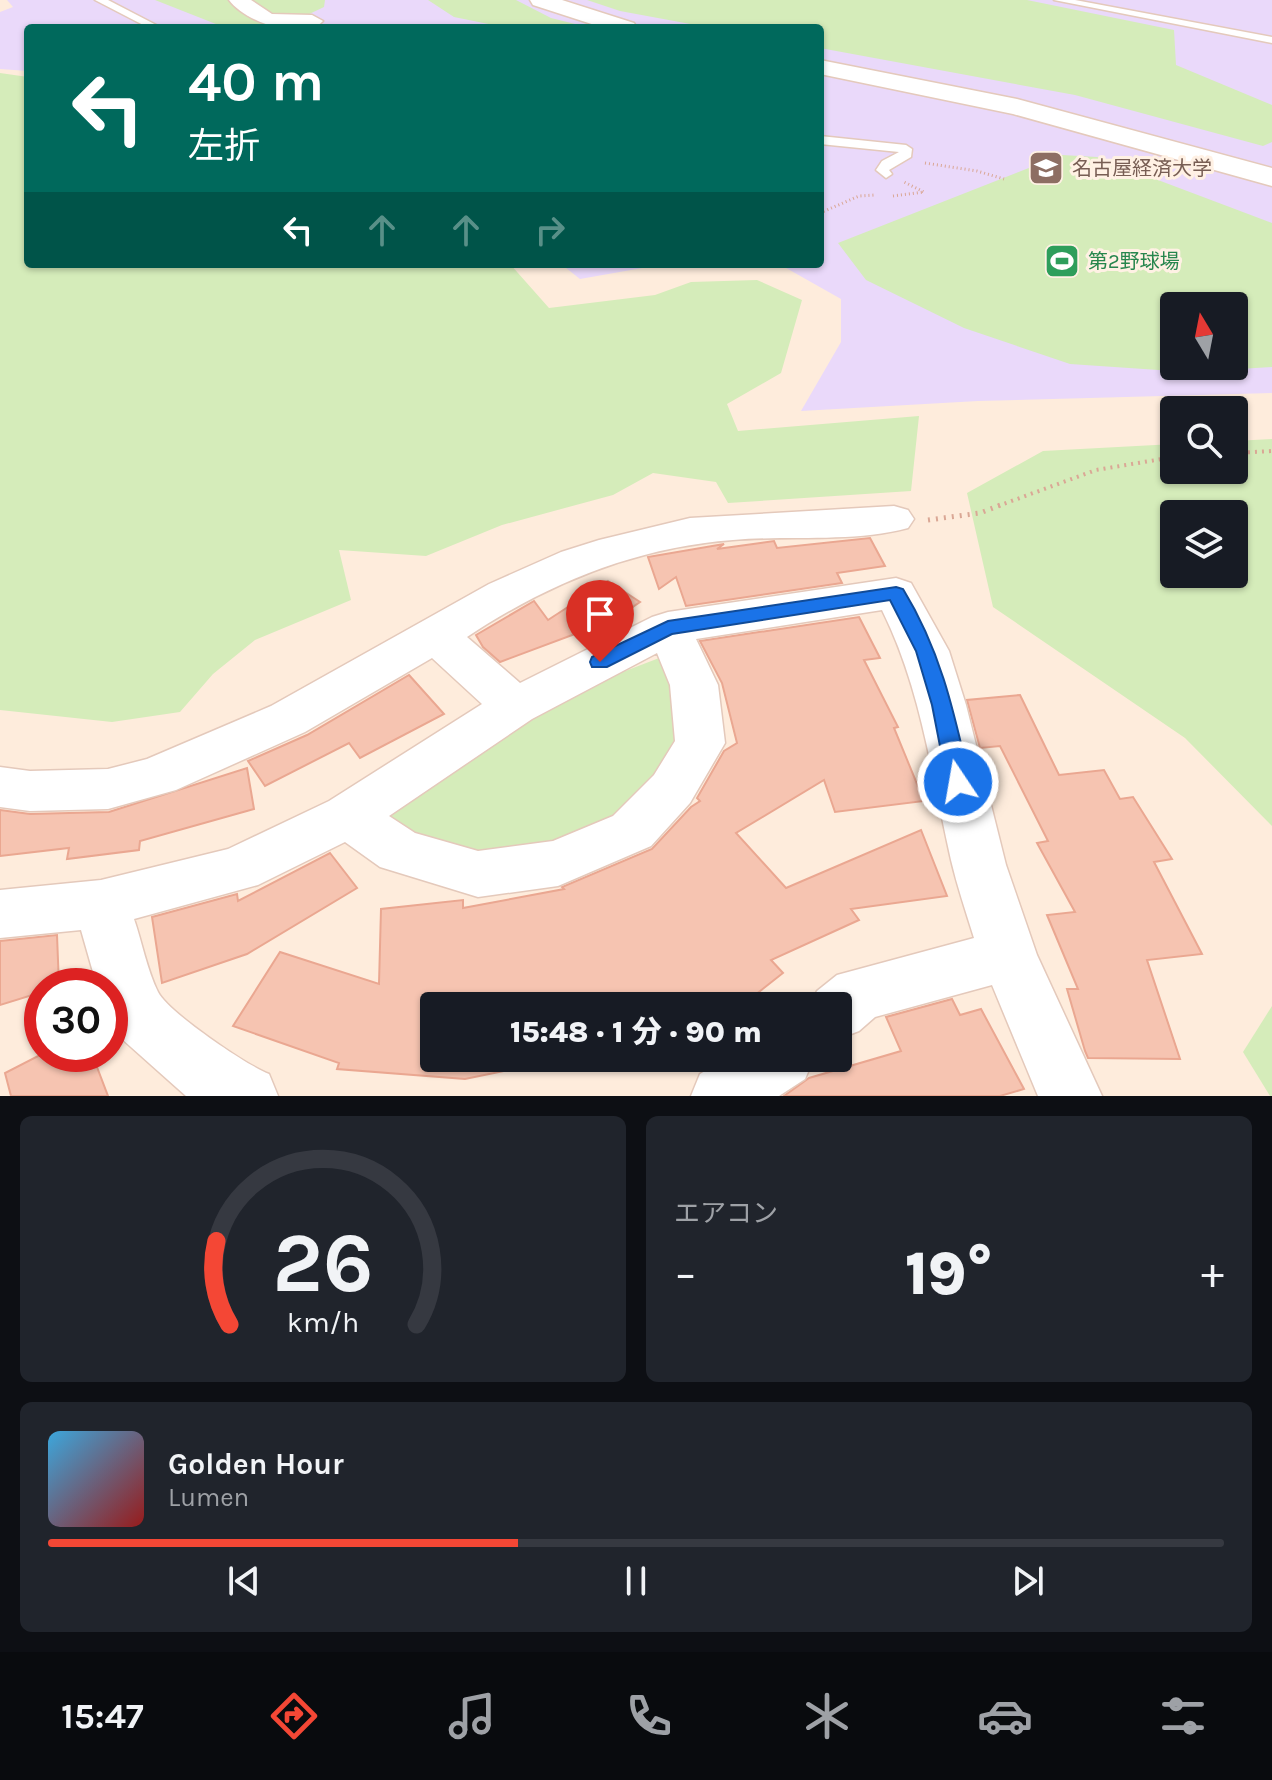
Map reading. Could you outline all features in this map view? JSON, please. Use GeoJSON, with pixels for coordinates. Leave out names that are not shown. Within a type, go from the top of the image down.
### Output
{"type":"FeatureCollection","features":[{"type":"Feature","properties":{"kind":"street"},"geometry":{"type":"LineString","coordinates":[[239,0],[249,11],[272,23],[312,21]]}},
{"type":"Feature","properties":{"kind":"street"},"geometry":{"type":"LineString","coordinates":[[541,0],[614,24]]}},
{"type":"Feature","properties":{"kind":"street"},"geometry":{"type":"LineString","coordinates":[[824,68],[1017,107],[1272,177]]}},
{"type":"Feature","properties":{"kind":"street"},"geometry":{"type":"LineString","coordinates":[[0,787],[30,791],[95,790],[158,776],[288,719],[481,606],[578,560],[625,544],[730,527],[844,525],[894,519]]}},
{"type":"Feature","properties":{"kind":"street"},"geometry":{"type":"LineString","coordinates":[[0,914],[101,904],[239,869],[348,816],[515,706],[668,628],[896,593],[926,651],[942,705],[979,865],[1008,955],[1070,1096]]}},
{"type":"Feature","properties":{"kind":"street"},"geometry":{"type":"LineString","coordinates":[[348,816],[399,851],[478,874],[558,863],[632,831],[672,789],[700,743],[694,685],[668,628]]}},
{"type":"Feature","properties":{"kind":"street"},"geometry":{"type":"LineString","coordinates":[[436,635],[515,706]]}},
{"type":"Feature","properties":{"kind":"street"},"geometry":{"type":"LineString","coordinates":[[101,904],[134,1011],[232,1093]]}},
{"type":"Feature","properties":{"kind":"street"},"geometry":{"type":"LineString","coordinates":[[852,999],[858,994],[1008,955]]}},
{"type":"Feature","properties":{"kind":"street"},"geometry":{"type":"LineString","coordinates":[[723,1096],[761,1072]]}},
{"type":"Feature","properties":{"kind":"lane"},"geometry":{"type":"LineString","coordinates":[[100,0],[149,24]]}},
{"type":"Feature","properties":{"kind":"lane"},"geometry":{"type":"LineString","coordinates":[[1059,0],[1272,40]]}},
{"type":"Feature","properties":{"kind":"lane"},"geometry":{"type":"LineString","coordinates":[[824,140],[906,149],[905,157],[887,164],[882,170],[886,174]]}},
{"type":"Feature","properties":{"kind":"path"},"geometry":{"type":"LineString","coordinates":[[905,157],[1004,179]]}},
{"type":"Feature","properties":{"kind":"path"},"geometry":{"type":"LineString","coordinates":[[1248,452],[1272,451]]}},
{"type":"Feature","properties":{"kind":"path"},"geometry":{"type":"LineString","coordinates":[[894,519],[897,524],[980,513],[1096,470],[1160,459]]}},
{"type":"Feature","properties":{"kind":"shaded area","name":"名古屋経済大学"},"geometry":{"type":"Polygon","coordinates":[[[7,0],[1272,0],[1272,393],[978,401],[801,411],[841,342],[841,299],[786,268],[824,268],[824,24],[24,24],[24,71],[0,69],[0,12],[13,7],[7,0]]]}},
{"type":"Feature","properties":{"kind":"shaded area"},"geometry":{"type":"Polygon","coordinates":[[[566,268],[642,268],[580,279],[566,268]]]}},
{"type":"Feature","properties":{"kind":"green space"},"geometry":{"type":"Polygon","coordinates":[[[155,0],[325,0],[324,7],[288,24],[216,24],[155,0]]]}},
{"type":"Feature","properties":{"kind":"green space"},"geometry":{"type":"Polygon","coordinates":[[[428,0],[516,0],[551,18],[575,24],[488,24],[454,17],[428,0]]]}},
{"type":"Feature","properties":{"kind":"green space"},"geometry":{"type":"Polygon","coordinates":[[[587,0],[1027,0],[1174,30],[1176,65],[1272,105],[1272,142],[1263,146],[1075,95],[824,49],[824,24],[690,24],[620,11],[587,0]]]}},
{"type":"Feature","properties":{"kind":"green space"},"geometry":{"type":"Polygon","coordinates":[[[0,73],[24,76],[24,268],[514,268],[549,308],[655,295],[691,282],[757,280],[802,300],[781,373],[727,404],[738,431],[919,416],[911,491],[728,503],[716,482],[653,473],[613,495],[502,525],[426,556],[339,550],[351,600],[255,640],[213,674],[180,712],[112,722],[0,710],[0,73]]]}},
{"type":"Feature","properties":{"kind":"green space","name":"第2野球場"},"geometry":{"type":"Polygon","coordinates":[[[1062,155],[1097,157],[1272,223],[1272,367],[1248,368],[1248,292],[1160,292],[1160,370],[1070,364],[964,328],[866,280],[838,243],[1062,155]]]}},
{"type":"Feature","properties":{"kind":"green space"},"geometry":{"type":"Polygon","coordinates":[[[1272,439],[1272,826],[1185,738],[993,607],[967,493],[1043,451],[1160,445],[1160,484],[1248,484],[1248,440],[1272,439]]]}},
{"type":"Feature","properties":{"kind":"green space"},"geometry":{"type":"Polygon","coordinates":[[[667,655],[681,745],[622,818],[563,843],[487,854],[415,837],[380,812],[581,688],[667,655]]]}},
{"type":"Feature","properties":{"kind":"green space"},"geometry":{"type":"Polygon","coordinates":[[[1272,1006],[1272,1096],[1270,1096],[1243,1052],[1272,1006]]]}},
{"type":"Feature","properties":{"kind":"building"},"geometry":{"type":"Polygon","coordinates":[[[870,538],[885,566],[837,573],[842,583],[686,606],[676,577],[659,589],[648,557],[724,544],[717,549],[774,541],[777,548],[870,538]]]}},
{"type":"Feature","properties":{"kind":"building"},"geometry":{"type":"Polygon","coordinates":[[[608,581],[640,602],[615,619],[500,662],[483,647],[476,635],[534,601],[548,620],[608,581]]]}},
{"type":"Feature","properties":{"kind":"building"},"geometry":{"type":"Polygon","coordinates":[[[859,617],[880,658],[864,660],[898,727],[894,728],[924,801],[835,812],[824,780],[736,833],[786,888],[921,830],[947,896],[851,909],[859,920],[771,960],[783,973],[759,992],[420,992],[420,1072],[499,1072],[465,1079],[337,1069],[339,1063],[233,1026],[280,952],[379,984],[381,909],[463,900],[463,908],[564,889],[562,887],[652,849],[700,801],[697,798],[724,751],[737,743],[722,683],[700,641],[859,617]]]}},
{"type":"Feature","properties":{"kind":"building"},"geometry":{"type":"Polygon","coordinates":[[[409,675],[444,714],[360,758],[349,743],[265,786],[248,761],[307,735],[409,675]]]}},
{"type":"Feature","properties":{"kind":"building"},"geometry":{"type":"Polygon","coordinates":[[[1020,695],[1059,775],[1104,770],[1120,799],[1133,797],[1172,859],[1154,862],[1202,954],[1147,960],[1180,1059],[1088,1058],[1067,989],[1078,989],[1047,915],[1075,912],[1037,843],[1048,841],[1000,746],[980,748],[967,700],[1020,695]]]}},
{"type":"Feature","properties":{"kind":"building"},"geometry":{"type":"Polygon","coordinates":[[[247,768],[254,809],[140,841],[139,850],[67,859],[69,848],[0,856],[0,810],[30,814],[109,812],[247,768]]]}},
{"type":"Feature","properties":{"kind":"building"},"geometry":{"type":"Polygon","coordinates":[[[330,853],[357,888],[247,954],[162,983],[152,917],[237,894],[238,901],[330,853]]]}},
{"type":"Feature","properties":{"kind":"building"},"geometry":{"type":"Polygon","coordinates":[[[57,935],[58,968],[24,968],[24,998],[0,1005],[0,941],[57,935]]]}},
{"type":"Feature","properties":{"kind":"building"},"geometry":{"type":"Polygon","coordinates":[[[952,999],[960,1015],[981,1009],[1024,1089],[1000,1096],[784,1096],[809,1078],[829,1072],[852,1072],[852,1065],[901,1051],[886,1017],[952,999]]]}},
{"type":"Feature","properties":{"kind":"building"},"geometry":{"type":"Polygon","coordinates":[[[24,1063],[24,1072],[99,1072],[108,1096],[11,1096],[5,1073],[24,1063]]]}},
{"type":"Feature","properties":{"kind":"place","name":"名古屋経済大学"},"geometry":{"type":"Point","coordinates":[1046,168]}},
{"type":"Feature","properties":{"kind":"place","name":"第2野球場"},"geometry":{"type":"Point","coordinates":[1062,261]}},
{"type":"Feature","properties":{"kind":"route"},"geometry":{"type":"LineString","coordinates":[[600,662],[668,628],[896,593],[926,651],[942,705],[958,782]]}}]}
